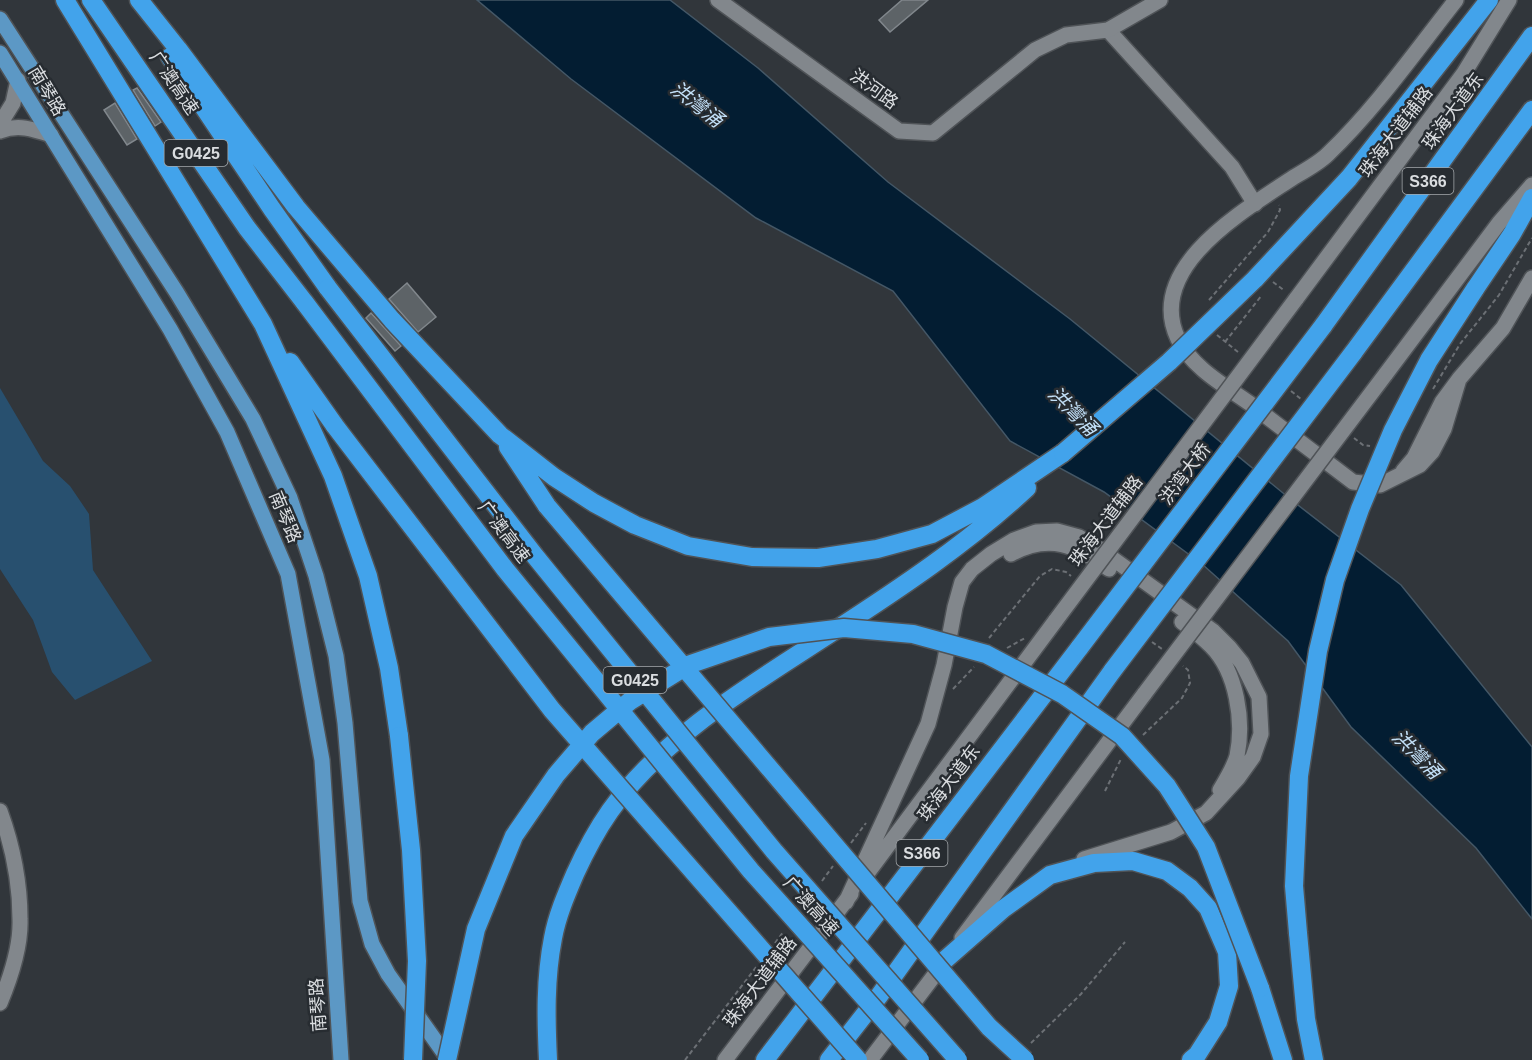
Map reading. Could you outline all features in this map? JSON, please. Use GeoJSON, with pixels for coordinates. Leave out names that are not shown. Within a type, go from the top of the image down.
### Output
{"type":"FeatureCollection","features":[{"type":"Feature","properties":{"kind":"highway"},"geometry":{"type":"LineString","coordinates":[[65,0],[263,324],[335,426],[552,710],[858,1060]]}},
{"type":"Feature","properties":{"kind":"highway","name":"广澳高速"},"geometry":{"type":"LineString","coordinates":[[91,0],[248,228],[505,568],[743,862],[920,1060]]}},
{"type":"Feature","properties":{"kind":"highway","name":"广澳高速"},"geometry":{"type":"LineString","coordinates":[[131,0],[328,288],[535,556],[774,851],[958,1060]]}},
{"type":"Feature","properties":{"kind":"highway"},"geometry":{"type":"LineString","coordinates":[[139,0],[296,207],[392,320],[500,435],[554,477],[594,503],[635,525],[688,546],[752,557],[818,558],[877,549],[932,534],[988,513]]}},
{"type":"Feature","properties":{"kind":"highway"},"geometry":{"type":"LineString","coordinates":[[548,1060],[545,994],[553,937],[567,894],[585,852],[611,810],[648,766],[702,720],[879,602],[1063,453],[1265,283],[1489,0]]}},
{"type":"Feature","properties":{"kind":"highway","name":"珠海大道东"},"geometry":{"type":"LineString","coordinates":[[1323,326],[1532,36]]}},
{"type":"Feature","properties":{"kind":"highway","name":"S366"},"geometry":{"type":"LineString","coordinates":[[829,1060],[879,996],[1113,670],[1353,353],[1532,110]]}},
{"type":"Feature","properties":{"kind":"highway"},"geometry":{"type":"LineString","coordinates":[[1314,1060],[1306,1019],[1294,886],[1299,776],[1318,651],[1335,580],[1360,509],[1393,430],[1429,360],[1512,234],[1532,198]]}},
{"type":"Feature","properties":{"kind":"highway"},"geometry":{"type":"LineString","coordinates":[[263,324],[333,476],[368,576],[389,668],[411,850],[417,961],[413,1060]]}},
{"type":"Feature","properties":{"kind":"highway","name":"洪湾大桥"},"geometry":{"type":"LineString","coordinates":[[1080,647],[1323,326]]}},
{"type":"Feature","properties":{"kind":"highway"},"geometry":{"type":"LineString","coordinates":[[500,435],[547,506],[989,1027],[1028,1052]]}},
{"type":"Feature","properties":{"kind":"highway"},"geometry":{"type":"LineString","coordinates":[[448,1060],[476,929],[514,836],[556,775],[592,733],[630,701],[688,665],[769,637],[844,628],[913,634],[986,654],[1062,694],[1122,736],[1167,786],[1206,847],[1260,988],[1283,1060]]}},
{"type":"Feature","properties":{"kind":"highway","name":"珠海大道东"},"geometry":{"type":"LineString","coordinates":[[765,1060],[1080,647]]}},
{"type":"Feature","properties":{"kind":"highway"},"geometry":{"type":"LineString","coordinates":[[946,959],[1003,909],[1050,875],[1094,863],[1133,861],[1167,871],[1190,888],[1208,908],[1227,952],[1229,986],[1218,1022],[1197,1055],[1191,1060]]}},
{"type":"Feature","properties":{"kind":"main road","name":"洪河路"},"geometry":{"type":"LineString","coordinates":[[718,0],[899,131],[933,133],[1035,50],[1066,35],[1108,30]]}},
{"type":"Feature","properties":{"kind":"main road"},"geometry":{"type":"LineString","coordinates":[[1160,0],[1108,30],[1232,166],[1255,204]]}},
{"type":"Feature","properties":{"kind":"main road"},"geometry":{"type":"LineString","coordinates":[[1456,0],[1361,119],[1327,156],[1255,204],[1208,241],[1188,261],[1173,289],[1171,318],[1179,340],[1199,366],[1353,482],[1380,485],[1400,477],[1414,458],[1442,402],[1459,378],[1503,328],[1532,278]]}},
{"type":"Feature","properties":{"kind":"main road","name":"珠海大道辅路"},"geometry":{"type":"LineString","coordinates":[[725,1060],[846,902],[1464,73],[1509,0]]}},
{"type":"Feature","properties":{"kind":"main road","name":"南琴路"},"geometry":{"type":"LineString","coordinates":[[0,19],[177,293],[253,419],[290,498],[316,576],[336,656],[345,723],[360,901],[372,944],[388,974],[448,1060]]}},
{"type":"Feature","properties":{"kind":"main road","name":"南琴路"},"geometry":{"type":"LineString","coordinates":[[0,53],[170,330],[227,432],[288,574],[322,760],[341,1060]]}},
{"type":"Feature","properties":{"kind":"main road"},"geometry":{"type":"LineString","coordinates":[[0,124],[13,104],[18,80]]}},
{"type":"Feature","properties":{"kind":"main road"},"geometry":{"type":"LineString","coordinates":[[0,131],[10,127],[26,128],[51,135]]}},
{"type":"Feature","properties":{"kind":"main road"},"geometry":{"type":"LineString","coordinates":[[870,1060],[1499,223],[1532,185]]}},
{"type":"Feature","properties":{"kind":"main road"},"geometry":{"type":"LineString","coordinates":[[846,902],[928,724],[944,665],[962,582],[972,569],[1014,540],[1036,532],[1057,531],[1079,537],[1098,548],[1213,631],[1229,646],[1251,679],[1258,697],[1261,734],[1248,764],[1206,813],[1171,832],[1073,862],[1050,875]]}},
{"type":"Feature","properties":{"kind":"main road"},"geometry":{"type":"LineString","coordinates":[[955,607],[965,589],[988,566],[1024,547],[1051,542],[1074,547],[1095,559],[1187,625],[1212,647],[1227,669],[1236,694],[1239,722],[1236,757],[1206,813]]}},
{"type":"Feature","properties":{"kind":"main road"},"geometry":{"type":"LineString","coordinates":[[0,811],[9,835],[21,920],[11,975],[0,1003]]}},
{"type":"Feature","properties":{"kind":"path"},"geometry":{"type":"LineString","coordinates":[[1225,342],[1265,283],[1296,299]]}},
{"type":"Feature","properties":{"kind":"path"},"geometry":{"type":"LineString","coordinates":[[1006,649],[1026,637]]}},
{"type":"Feature","properties":{"kind":"path"},"geometry":{"type":"LineString","coordinates":[[1028,1052],[1125,942]]}},
{"type":"Feature","properties":{"kind":"shaded area"},"geometry":{"type":"Polygon","coordinates":[[[0,388],[43,461],[70,486],[89,514],[93,570],[152,661],[75,700],[52,672],[33,620],[0,569],[0,388]]]}},
{"type":"Feature","properties":{"kind":"water","name":"洪灣涌"},"geometry":{"type":"Polygon","coordinates":[[[477,0],[670,0],[758,68],[888,182],[1070,319],[1294,502],[1401,585],[1532,747],[1532,919],[1476,848],[1351,727],[1288,641],[1202,564],[1104,492],[1010,441],[893,291],[756,218],[571,79],[477,0]]]}},
{"type":"Feature","properties":{"kind":"building"},"geometry":{"type":"Polygon","coordinates":[[[902,0],[928,0],[890,32],[879,20],[902,0]]]}},
{"type":"Feature","properties":{"kind":"building"},"geometry":{"type":"Polygon","coordinates":[[[137,88],[161,122],[155,126],[133,90],[137,88]]]}},
{"type":"Feature","properties":{"kind":"building"},"geometry":{"type":"Polygon","coordinates":[[[115,103],[137,139],[127,145],[104,110],[115,103]]]}},
{"type":"Feature","properties":{"kind":"building"},"geometry":{"type":"Polygon","coordinates":[[[407,283],[436,317],[418,332],[389,299],[407,283]]]}},
{"type":"Feature","properties":{"kind":"building"},"geometry":{"type":"Polygon","coordinates":[[[371,313],[401,346],[395,351],[366,318],[371,313]]]}}]}
